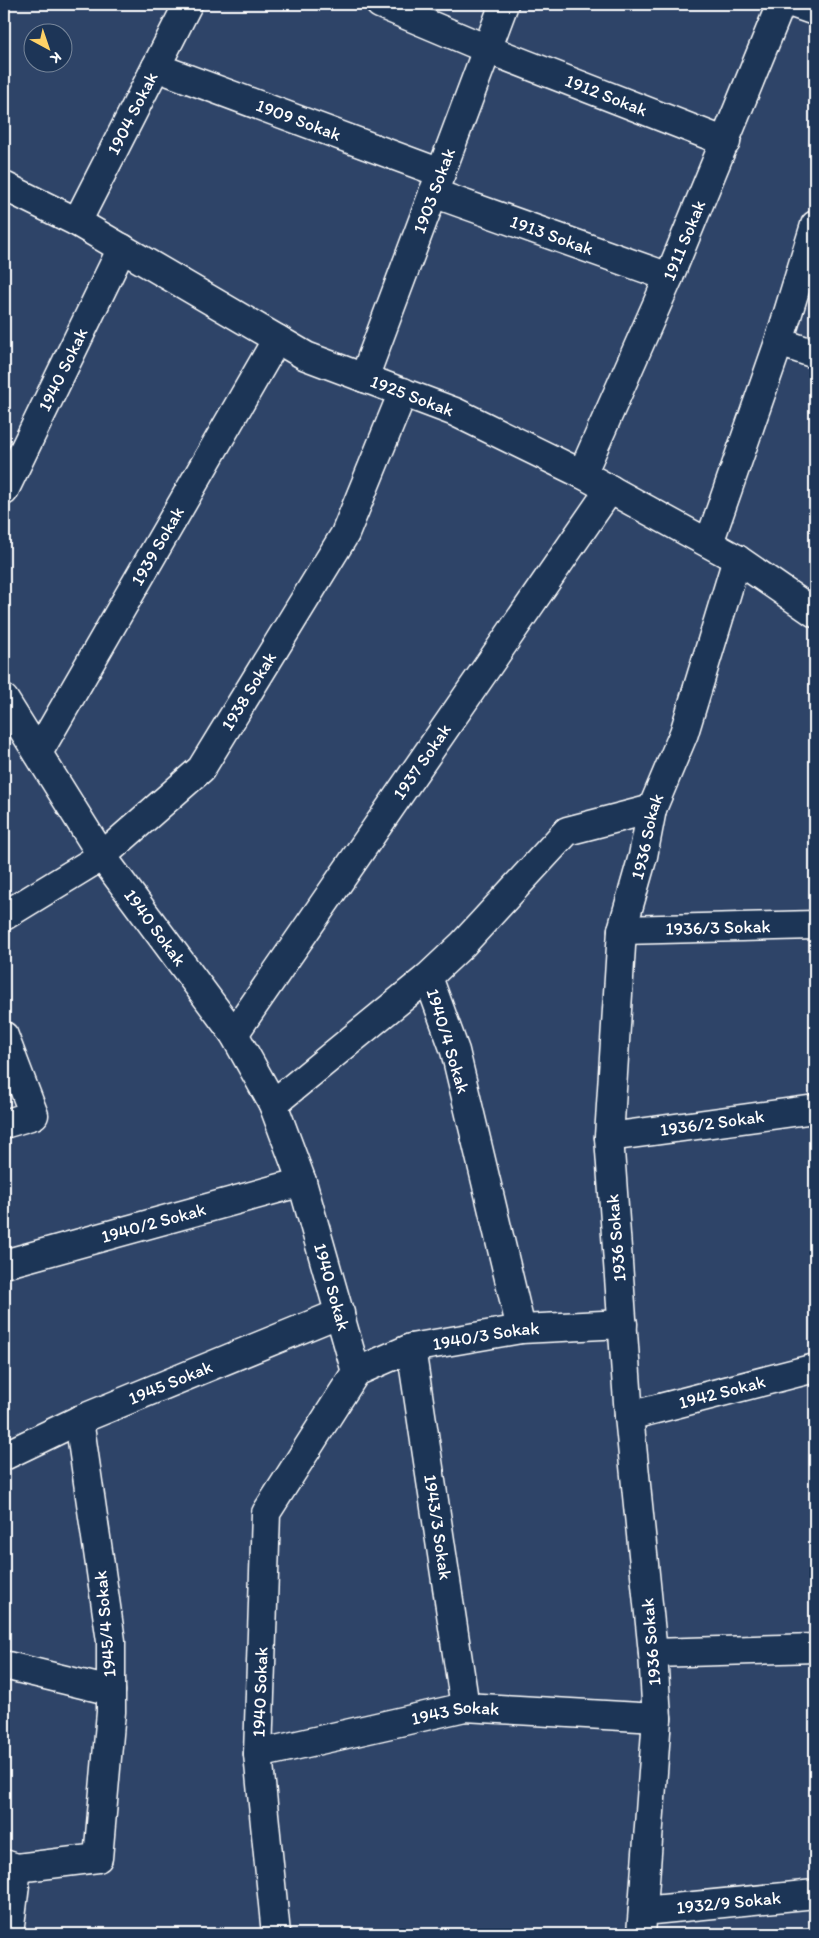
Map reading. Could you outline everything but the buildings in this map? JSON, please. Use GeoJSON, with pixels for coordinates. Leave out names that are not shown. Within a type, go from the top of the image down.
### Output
{"type":"FeatureCollection","features":[{"type":"Feature","properties":{"kind":"street","name":"1904 Sokak"},"geometry":{"type":"LineString","coordinates":[[77,222],[188,4]]}},
{"type":"Feature","properties":{"kind":"street","name":"1912 Sokak"},"geometry":{"type":"LineString","coordinates":[[380,4],[487,49],[726,142]]}},
{"type":"Feature","properties":{"kind":"street","name":"1903 Sokak"},"geometry":{"type":"LineString","coordinates":[[364,378],[504,4]]}},
{"type":"Feature","properties":{"kind":"street","name":"1911 Sokak"},"geometry":{"type":"LineString","coordinates":[[582,474],[669,277],[781,4]]}},
{"type":"Feature","properties":{"kind":"street"},"geometry":{"type":"LineString","coordinates":[[795,4],[815,11]]}},
{"type":"Feature","properties":{"kind":"street","name":"1909 Sokak"},"geometry":{"type":"LineString","coordinates":[[156,67],[437,183]]}},
{"type":"Feature","properties":{"kind":"street","name":"1913 Sokak"},"geometry":{"type":"LineString","coordinates":[[437,183],[669,277]]}},
{"type":"Feature","properties":{"kind":"street","name":"1925 Sokak"},"geometry":{"type":"LineString","coordinates":[[4,186],[77,222],[306,356],[455,412],[582,474],[737,559],[815,613]]}},
{"type":"Feature","properties":{"kind":"street"},"geometry":{"type":"LineString","coordinates":[[709,543],[779,342],[815,224]]}},
{"type":"Feature","properties":{"kind":"street","name":"1940 Sokak"},"geometry":{"type":"LineString","coordinates":[[4,491],[122,248]]}},
{"type":"Feature","properties":{"kind":"street","name":"1939 Sokak"},"geometry":{"type":"LineString","coordinates":[[38,754],[277,339]]}},
{"type":"Feature","properties":{"kind":"street"},"geometry":{"type":"LineString","coordinates":[[779,342],[815,354]]}},
{"type":"Feature","properties":{"kind":"street","name":"1938 Sokak"},"geometry":{"type":"LineString","coordinates":[[4,916],[102,856],[201,769],[345,534],[403,392]]}},
{"type":"Feature","properties":{"kind":"street","name":"1937 Sokak"},"geometry":{"type":"LineString","coordinates":[[234,1034],[610,489]]}},
{"type":"Feature","properties":{"kind":"street","name":"1936 Sokak"},"geometry":{"type":"LineString","coordinates":[[642,1923],[657,1718],[653,1654],[629,1416],[609,1137],[622,930],[643,856],[652,809],[684,733],[737,559]]}},
{"type":"Feature","properties":{"kind":"street","name":"1940 Sokak"},"geometry":{"type":"LineString","coordinates":[[4,699],[102,856],[234,1034],[273,1104],[302,1182],[356,1372],[266,1513],[258,1754],[276,1934]]}},
{"type":"Feature","properties":{"kind":"street","name":"1940/4 Sokak"},"geometry":{"type":"LineString","coordinates":[[521,1329],[455,1051],[428,977],[464,944],[567,831],[652,809]]}},
{"type":"Feature","properties":{"kind":"street","name":"1936/3 Sokak"},"geometry":{"type":"LineString","coordinates":[[622,930],[815,925]]}},
{"type":"Feature","properties":{"kind":"street"},"geometry":{"type":"LineString","coordinates":[[273,1104],[428,977]]}},
{"type":"Feature","properties":{"kind":"street"},"geometry":{"type":"LineString","coordinates":[[4,1036],[34,1115],[4,1124]]}},
{"type":"Feature","properties":{"kind":"street","name":"1936/2 Sokak"},"geometry":{"type":"LineString","coordinates":[[609,1137],[815,1109]]}},
{"type":"Feature","properties":{"kind":"street","name":"1940/2 Sokak"},"geometry":{"type":"LineString","coordinates":[[4,1264],[302,1182]]}},
{"type":"Feature","properties":{"kind":"street","name":"1945 Sokak"},"geometry":{"type":"LineString","coordinates":[[4,1456],[79,1420],[340,1313]]}},
{"type":"Feature","properties":{"kind":"street","name":"1940/3 Sokak"},"geometry":{"type":"LineString","coordinates":[[356,1372],[411,1348],[521,1329],[623,1324]]}},
{"type":"Feature","properties":{"kind":"street","name":"1943/3 Sokak"},"geometry":{"type":"LineString","coordinates":[[411,1348],[465,1707]]}},
{"type":"Feature","properties":{"kind":"street","name":"1942 Sokak"},"geometry":{"type":"LineString","coordinates":[[629,1416],[815,1368]]}},
{"type":"Feature","properties":{"kind":"street","name":"1945/4 Sokak"},"geometry":{"type":"LineString","coordinates":[[10,1866],[98,1858],[111,1691],[111,1641],[79,1420]]}},
{"type":"Feature","properties":{"kind":"street"},"geometry":{"type":"LineString","coordinates":[[653,1654],[815,1648]]}},
{"type":"Feature","properties":{"kind":"street"},"geometry":{"type":"LineString","coordinates":[[4,1665],[111,1691]]}},
{"type":"Feature","properties":{"kind":"street","name":"1943 Sokak"},"geometry":{"type":"LineString","coordinates":[[258,1754],[465,1707],[657,1718]]}},
{"type":"Feature","properties":{"kind":"street"},"geometry":{"type":"LineString","coordinates":[[9,1934],[10,1866]]}},
{"type":"Feature","properties":{"kind":"street","name":"1932/9 Sokak"},"geometry":{"type":"LineString","coordinates":[[642,1923],[815,1894]]}}]}
